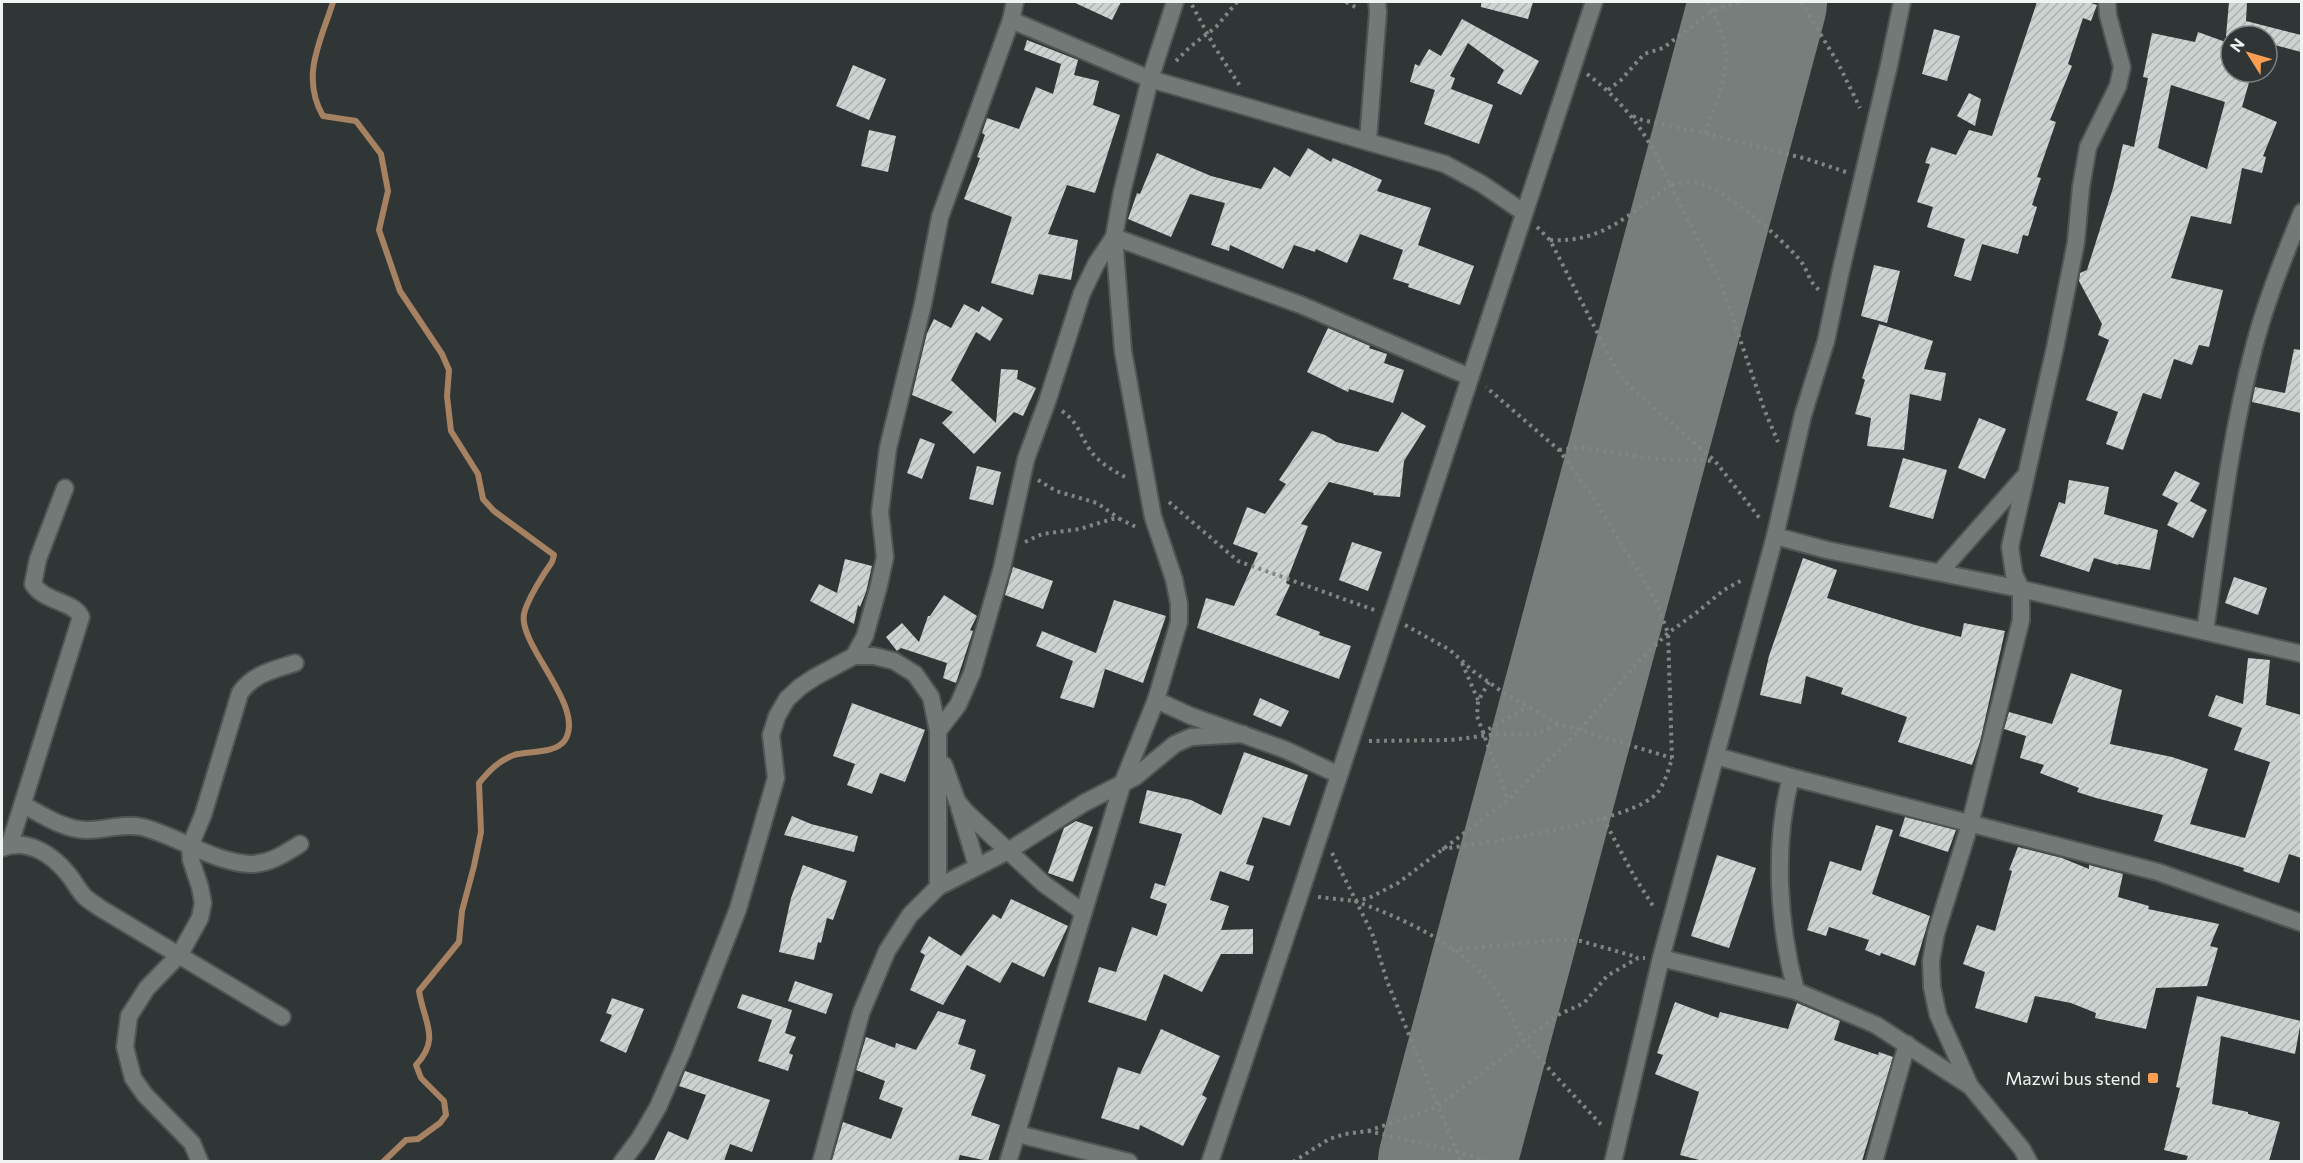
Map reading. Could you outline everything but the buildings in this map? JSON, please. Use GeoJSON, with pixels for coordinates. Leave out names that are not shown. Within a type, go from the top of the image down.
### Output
{"type":"FeatureCollection","features":[{"type":"Feature","properties":{"kind":"street"},"geometry":{"type":"LineString","coordinates":[[854,656],[865,636],[885,557],[880,513],[888,448],[923,304],[940,217],[1011,20],[1015,2]]}},
{"type":"Feature","properties":{"kind":"street"},"geometry":{"type":"LineString","coordinates":[[1008,1161],[1123,782],[1156,700],[1179,622],[1179,604],[1174,579],[1159,540],[1123,351],[1114,237],[1122,192],[1157,80],[1175,2]]}},
{"type":"Feature","properties":{"kind":"street"},"geometry":{"type":"LineString","coordinates":[[1210,1161],[1322,829],[1594,2]]}},
{"type":"Feature","properties":{"kind":"street"},"geometry":{"type":"LineString","coordinates":[[1613,1161],[1669,930],[1775,536],[1803,415],[1824,352],[1876,127],[1902,2]]}},
{"type":"Feature","properties":{"kind":"street"},"geometry":{"type":"LineString","coordinates":[[2029,1161],[2022,1149],[1970,1086],[1938,1015],[1932,987],[1931,961],[1936,933],[1970,824],[2021,620],[2021,589],[2014,574],[2010,547],[2053,359],[2076,242],[2081,187],[2088,147],[2118,86],[2122,68],[2107,2]]}},
{"type":"Feature","properties":{"kind":"street"},"geometry":{"type":"LineString","coordinates":[[1368,140],[1380,5]]}},
{"type":"Feature","properties":{"kind":"street"},"geometry":{"type":"LineString","coordinates":[[1011,20],[1157,80],[1445,164],[1482,184],[1524,212]]}},
{"type":"Feature","properties":{"kind":"street"},"geometry":{"type":"LineString","coordinates":[[2205,631],[2237,432],[2253,350],[2278,272],[2301,212]]}},
{"type":"Feature","properties":{"kind":"street"},"geometry":{"type":"LineString","coordinates":[[1114,237],[1301,305],[1470,377]]}},
{"type":"Feature","properties":{"kind":"street"},"geometry":{"type":"LineString","coordinates":[[938,887],[938,739],[968,683],[983,638],[1026,459],[1082,293],[1096,264],[1114,237]]}},
{"type":"Feature","properties":{"kind":"street"},"geometry":{"type":"LineString","coordinates":[[1940,572],[2024,478]]}},
{"type":"Feature","properties":{"kind":"street"},"geometry":{"type":"LineString","coordinates":[[65,488],[38,559],[33,584],[46,596],[75,609],[81,617],[24,805],[6,846],[27,845],[46,854],[61,865],[86,898],[282,1017]]}},
{"type":"Feature","properties":{"kind":"street"},"geometry":{"type":"LineString","coordinates":[[1775,536],[1838,552],[2021,589],[2301,654]]}},
{"type":"Feature","properties":{"kind":"street"},"geometry":{"type":"LineString","coordinates":[[622,1161],[640,1138],[658,1107],[738,909],[776,778],[771,735],[777,716],[787,699],[800,687],[815,676],[854,656],[874,656],[894,661],[915,674],[931,697],[938,739],[977,866]]}},
{"type":"Feature","properties":{"kind":"street"},"geometry":{"type":"LineString","coordinates":[[200,1161],[192,1143],[145,1095],[132,1078],[124,1047],[129,1016],[147,988],[180,954],[200,918],[203,903],[191,860],[190,846],[203,815],[240,693],[246,684],[259,675],[295,663]]}},
{"type":"Feature","properties":{"kind":"street"},"geometry":{"type":"LineString","coordinates":[[1156,700],[1339,775]]}},
{"type":"Feature","properties":{"kind":"street"},"geometry":{"type":"LineString","coordinates":[[821,1161],[861,1012],[887,951],[910,915],[938,887],[1008,851],[1050,823],[1144,771],[1175,744],[1191,737],[1243,734]]}},
{"type":"Feature","properties":{"kind":"street"},"geometry":{"type":"LineString","coordinates":[[1716,756],[2158,872],[2301,923]]}},
{"type":"Feature","properties":{"kind":"street"},"geometry":{"type":"LineString","coordinates":[[1791,777],[1780,832],[1781,923],[1786,956],[1796,991]]}},
{"type":"Feature","properties":{"kind":"street"},"geometry":{"type":"LineString","coordinates":[[957,801],[1044,884],[1083,912]]}},
{"type":"Feature","properties":{"kind":"street"},"geometry":{"type":"LineString","coordinates":[[24,805],[67,826],[86,830],[130,825],[249,864],[264,863],[300,844]]}},
{"type":"Feature","properties":{"kind":"street"},"geometry":{"type":"LineString","coordinates":[[1662,958],[1796,991],[1876,1025],[1970,1086]]}},
{"type":"Feature","properties":{"kind":"street"},"geometry":{"type":"LineString","coordinates":[[1874,1161],[1907,1044]]}},
{"type":"Feature","properties":{"kind":"street"},"geometry":{"type":"LineString","coordinates":[[1018,1134],[1129,1161]]}},
{"type":"Feature","properties":{"kind":"path"},"geometry":{"type":"LineString","coordinates":[[1192,2],[1198,18],[1240,86],[1260,110]]}},
{"type":"Feature","properties":{"kind":"path"},"geometry":{"type":"LineString","coordinates":[[1157,80],[1179,57],[1208,34],[1237,2]]}},
{"type":"Feature","properties":{"kind":"path"},"geometry":{"type":"LineString","coordinates":[[1704,133],[1724,81],[1726,60],[1724,41],[1708,2]]}},
{"type":"Feature","properties":{"kind":"path"},"geometry":{"type":"LineString","coordinates":[[1608,90],[1621,80],[1639,58],[1663,48],[1712,11],[1739,2]]}},
{"type":"Feature","properties":{"kind":"path"},"geometry":{"type":"LineString","coordinates":[[1801,2],[1833,54],[1862,111],[1876,127]]}},
{"type":"Feature","properties":{"kind":"path"},"geometry":{"type":"LineString","coordinates":[[1572,66],[1608,90],[1630,114],[1654,150],[1720,281],[1773,433],[1780,445],[1793,458]]}},
{"type":"Feature","properties":{"kind":"path"},"geometry":{"type":"LineString","coordinates":[[1630,114],[1642,120],[1807,159],[1855,175],[1865,173]]}},
{"type":"Feature","properties":{"kind":"path"},"geometry":{"type":"LineString","coordinates":[[1550,240],[1581,240],[1617,224],[1670,185],[1696,182],[1719,192],[1761,224],[1805,266],[1813,284],[1835,299]]}},
{"type":"Feature","properties":{"kind":"path"},"geometry":{"type":"LineString","coordinates":[[1524,212],[1550,240],[1617,371],[1628,385],[1714,461],[1775,536]]}},
{"type":"Feature","properties":{"kind":"path"},"geometry":{"type":"LineString","coordinates":[[1442,849],[1560,829],[1644,804],[1658,793],[1672,758],[1668,633],[1656,601],[1578,474],[1558,450],[1502,400],[1470,377]]}},
{"type":"Feature","properties":{"kind":"path"},"geometry":{"type":"LineString","coordinates":[[1047,402],[1077,424],[1090,450],[1106,465],[1150,489],[1178,509],[1238,561],[1391,616],[1450,650],[1489,682],[1527,707],[1559,724],[1672,758]]}},
{"type":"Feature","properties":{"kind":"path"},"geometry":{"type":"LineString","coordinates":[[1558,450],[1579,447],[1655,459],[1714,461]]}},
{"type":"Feature","properties":{"kind":"path"},"geometry":{"type":"LineString","coordinates":[[1022,477],[1034,479],[1056,491],[1097,503],[1120,519],[1159,540]]}},
{"type":"Feature","properties":{"kind":"path"},"geometry":{"type":"LineString","coordinates":[[1010,532],[1015,538],[1025,542],[1042,534],[1080,529],[1104,520],[1120,519]]}},
{"type":"Feature","properties":{"kind":"path"},"geometry":{"type":"LineString","coordinates":[[1354,901],[1380,894],[1508,800],[1579,731],[1636,664],[1668,633],[1737,582],[1763,577]]}},
{"type":"Feature","properties":{"kind":"path"},"geometry":{"type":"LineString","coordinates":[[1461,661],[1478,701]]}},
{"type":"Feature","properties":{"kind":"path"},"geometry":{"type":"LineString","coordinates":[[1489,682],[1478,701],[1477,716],[1508,800]]}},
{"type":"Feature","properties":{"kind":"path"},"geometry":{"type":"LineString","coordinates":[[1482,734],[1527,707]]}},
{"type":"Feature","properties":{"kind":"path"},"geometry":{"type":"LineString","coordinates":[[1350,740],[1408,742],[1459,739],[1482,734],[1535,735],[1559,724]]}},
{"type":"Feature","properties":{"kind":"path"},"geometry":{"type":"LineString","coordinates":[[1603,818],[1634,876],[1669,930]]}},
{"type":"Feature","properties":{"kind":"path"},"geometry":{"type":"LineString","coordinates":[[1322,829],[1354,901],[1372,933],[1387,981],[1461,1161]]}},
{"type":"Feature","properties":{"kind":"path"},"geometry":{"type":"LineString","coordinates":[[1299,897],[1330,897],[1354,901],[1413,926],[1452,950],[1474,967],[1498,994],[1525,1041],[1617,1144]]}},
{"type":"Feature","properties":{"kind":"path"},"geometry":{"type":"LineString","coordinates":[[1452,950],[1556,940],[1581,941],[1638,958],[1662,958]]}},
{"type":"Feature","properties":{"kind":"path"},"geometry":{"type":"LineString","coordinates":[[1293,1161],[1329,1139],[1368,1131],[1437,1107],[1558,1015],[1584,1003],[1607,976],[1638,958]]}},
{"type":"Feature","properties":{"kind":"path"},"geometry":{"type":"LineString","coordinates":[[1368,1131],[1490,1161]]}},
{"type":"Feature","properties":{"kind":"waterway"},"geometry":{"type":"LineString","coordinates":[[333,2],[315,59],[313,87],[316,101],[323,116],[356,121],[381,154],[388,191],[379,230],[400,291],[442,354],[449,370],[447,396],[451,431],[478,474],[483,499],[494,511],[554,555],[526,608],[525,627],[560,694],[567,711],[569,726],[565,740],[555,748],[508,757],[486,774],[479,783],[481,832],[462,911],[459,942],[419,991],[429,1038],[428,1047],[416,1065],[421,1078],[444,1101],[446,1115],[440,1123],[418,1139],[406,1140],[383,1162]]}},
{"type":"Feature","properties":{"kind":"runway"},"geometry":{"type":"LineString","coordinates":[[1447,1162],[1758,2]]}},
{"type":"Feature","properties":{"kind":"place","name":"Mazwi bus stend"},"geometry":{"type":"Point","coordinates":[2153,1078]}}]}
